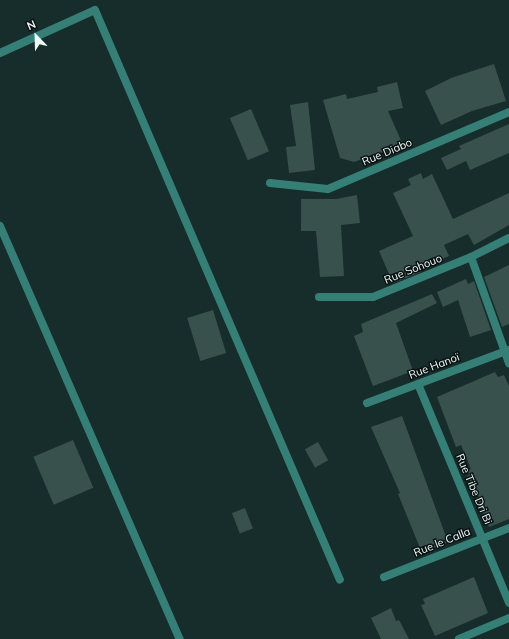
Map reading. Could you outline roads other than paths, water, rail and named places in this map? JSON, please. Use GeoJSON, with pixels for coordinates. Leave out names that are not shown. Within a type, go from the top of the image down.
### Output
{"type":"FeatureCollection","features":[{"type":"Feature","properties":{"kind":"street"},"geometry":{"type":"LineString","coordinates":[[0,53],[95,10],[340,580]]}},
{"type":"Feature","properties":{"kind":"street","name":"Rue Diabo"},"geometry":{"type":"LineString","coordinates":[[270,183],[328,189],[509,112]]}},
{"type":"Feature","properties":{"kind":"street"},"geometry":{"type":"LineString","coordinates":[[0,226],[180,639]]}},
{"type":"Feature","properties":{"kind":"street","name":"Rue Sohouo"},"geometry":{"type":"LineString","coordinates":[[319,297],[373,297],[471,258],[509,238]]}},
{"type":"Feature","properties":{"kind":"street"},"geometry":{"type":"LineString","coordinates":[[471,258],[507,351],[509,363]]}},
{"type":"Feature","properties":{"kind":"street","name":"Rue Hanoï"},"geometry":{"type":"LineString","coordinates":[[367,403],[507,351]]}},
{"type":"Feature","properties":{"kind":"street","name":"Rue Tibe Dri Bi"},"geometry":{"type":"LineString","coordinates":[[418,384],[509,603]]}},
{"type":"Feature","properties":{"kind":"street","name":"Rue le Calla"},"geometry":{"type":"LineString","coordinates":[[384,577],[509,528]]}},
{"type":"Feature","properties":{"kind":"street"},"geometry":{"type":"LineString","coordinates":[[459,639],[509,618]]}}]}
